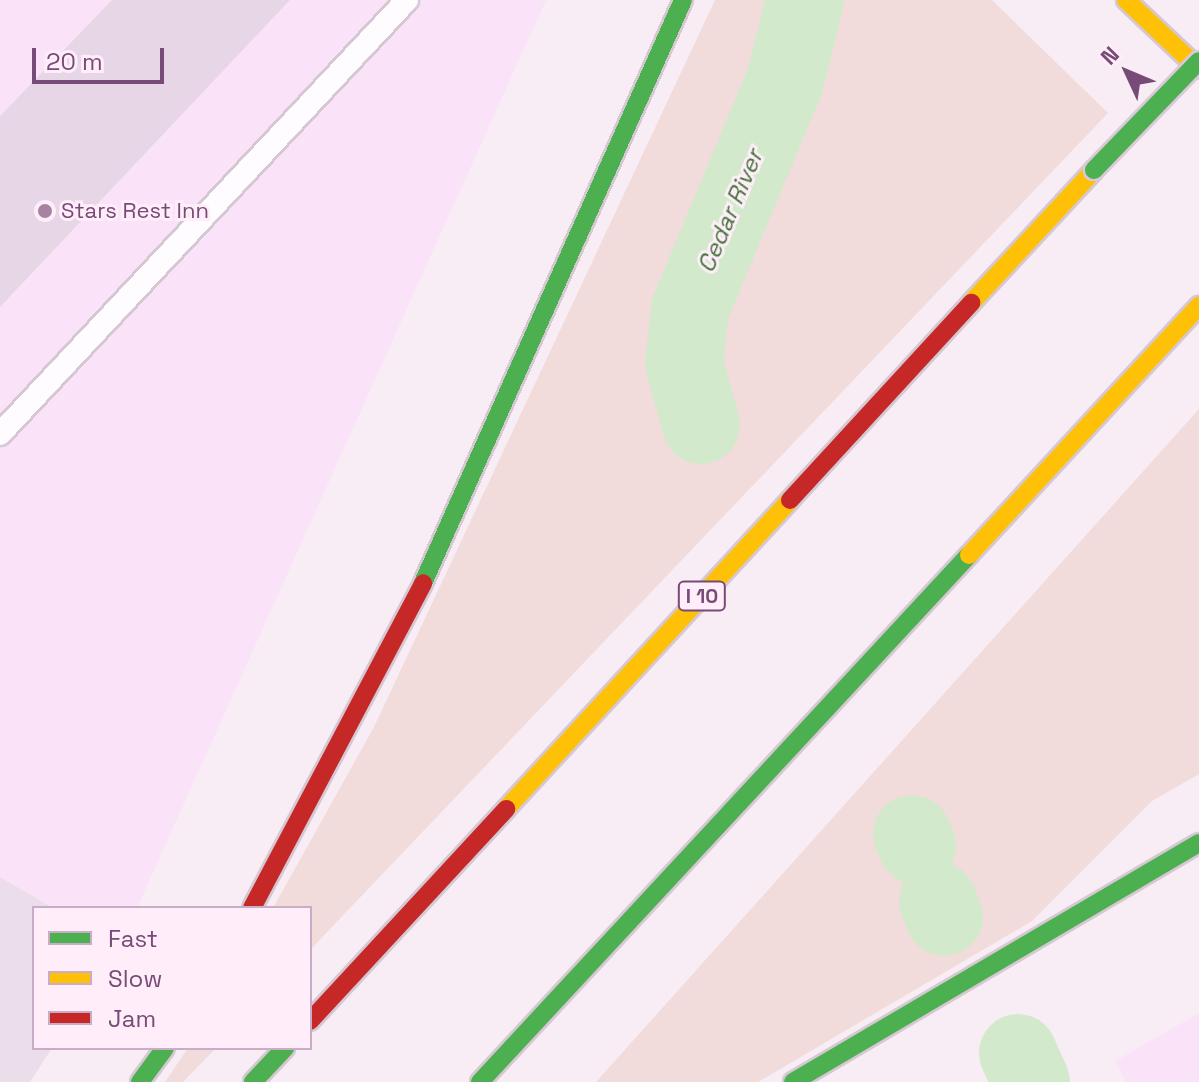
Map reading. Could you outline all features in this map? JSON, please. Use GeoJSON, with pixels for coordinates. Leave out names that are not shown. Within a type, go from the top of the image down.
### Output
{"type":"FeatureCollection","features":[{"type":"Feature","properties":{"kind":"main road"},"geometry":{"type":"LineString","coordinates":[[253,906],[391,654],[683,0]]}},
{"type":"Feature","properties":{"kind":"main road"},"geometry":{"type":"LineString","coordinates":[[1126,0],[1199,69]]}},
{"type":"Feature","properties":{"kind":"main road","name":"I 10"},"geometry":{"type":"LineString","coordinates":[[312,1019],[1094,170],[1199,61]]}},
{"type":"Feature","properties":{"kind":"main road"},"geometry":{"type":"LineString","coordinates":[[480,1082],[1199,306]]}},
{"type":"Feature","properties":{"kind":"main road"},"geometry":{"type":"LineString","coordinates":[[793,1082],[1199,843]]}},
{"type":"Feature","properties":{"kind":"main road"},"geometry":{"type":"LineString","coordinates":[[140,1082],[164,1050]]}},
{"type":"Feature","properties":{"kind":"main road"},"geometry":{"type":"LineString","coordinates":[[253,1082],[283,1050]]}},
{"type":"Feature","properties":{"kind":"lane"},"geometry":{"type":"LineString","coordinates":[[0,434],[407,0]]}},
{"type":"Feature","properties":{"kind":"shaded area"},"geometry":{"type":"Polygon","coordinates":[[[0,0],[546,0],[138,906],[50,906],[0,877],[0,0]]]}},
{"type":"Feature","properties":{"kind":"shaded area"},"geometry":{"type":"Polygon","coordinates":[[[715,0],[992,0],[1108,113],[312,948],[312,906],[274,906],[374,727],[715,0]]]}},
{"type":"Feature","properties":{"kind":"shaded area"},"geometry":{"type":"Polygon","coordinates":[[[1199,409],[1199,774],[1152,801],[1032,921],[758,1082],[596,1082],[1199,409]]]}},
{"type":"Feature","properties":{"kind":"shaded area"},"geometry":{"type":"Polygon","coordinates":[[[0,877],[50,906],[32,906],[32,1050],[51,1050],[30,1082],[0,1082],[0,877]]]}},
{"type":"Feature","properties":{"kind":"shaded area"},"geometry":{"type":"Polygon","coordinates":[[[1199,1013],[1199,1082],[1126,1082],[1115,1061],[1199,1013]]]}},
{"type":"Feature","properties":{"kind":"shaded area"},"geometry":{"type":"Polygon","coordinates":[[[187,1050],[214,1050],[183,1082],[165,1082],[187,1050]]]}},
{"type":"Feature","properties":{"kind":"building","name":"Stars Rest Inn"},"geometry":{"type":"Polygon","coordinates":[[[112,0],[290,0],[0,307],[0,116],[112,0]]]}},
{"type":"Feature","properties":{"kind":"waterway","name":"Cedar River"},"geometry":{"type":"LineString","coordinates":[[701,425],[684,363],[690,309],[785,81],[805,0]]}},
{"type":"Feature","properties":{"kind":"waterway","name":"Cedar River"},"geometry":{"type":"LineString","coordinates":[[912,834],[917,846]]}},
{"type":"Feature","properties":{"kind":"waterway","name":"Cedar River"},"geometry":{"type":"LineString","coordinates":[[938,901],[944,917]]}},
{"type":"Feature","properties":{"kind":"waterway","name":"Cedar River"},"geometry":{"type":"LineString","coordinates":[[1018,1053],[1031,1082]]}},
{"type":"Feature","properties":{"kind":"traffic: fast"},"geometry":{"type":"LineString","coordinates":[[423,583],[683,0]]}},
{"type":"Feature","properties":{"kind":"traffic: fast"},"geometry":{"type":"LineString","coordinates":[[1094,170],[1199,61]]}},
{"type":"Feature","properties":{"kind":"traffic: fast"},"geometry":{"type":"LineString","coordinates":[[480,1082],[969,555]]}},
{"type":"Feature","properties":{"kind":"traffic: fast"},"geometry":{"type":"LineString","coordinates":[[793,1082],[1199,843]]}},
{"type":"Feature","properties":{"kind":"traffic: fast"},"geometry":{"type":"LineString","coordinates":[[140,1082],[164,1050]]}},
{"type":"Feature","properties":{"kind":"traffic: fast"},"geometry":{"type":"LineString","coordinates":[[253,1082],[283,1050]]}},
{"type":"Feature","properties":{"kind":"traffic: slow"},"geometry":{"type":"LineString","coordinates":[[1126,0],[1199,69]]}},
{"type":"Feature","properties":{"kind":"traffic: slow"},"geometry":{"type":"LineString","coordinates":[[971,303],[1094,170]]}},
{"type":"Feature","properties":{"kind":"traffic: slow"},"geometry":{"type":"LineString","coordinates":[[969,555],[1199,306]]}},
{"type":"Feature","properties":{"kind":"traffic: slow"},"geometry":{"type":"LineString","coordinates":[[506,809],[790,500]]}},
{"type":"Feature","properties":{"kind":"traffic: jam"},"geometry":{"type":"LineString","coordinates":[[790,500],[971,303]]}},
{"type":"Feature","properties":{"kind":"traffic: jam"},"geometry":{"type":"LineString","coordinates":[[253,906],[423,583]]}},
{"type":"Feature","properties":{"kind":"traffic: jam"},"geometry":{"type":"LineString","coordinates":[[312,1019],[506,809]]}},
{"type":"Feature","properties":{"kind":"place","name":"Stars Rest Inn"},"geometry":{"type":"Point","coordinates":[45,211]}}]}
